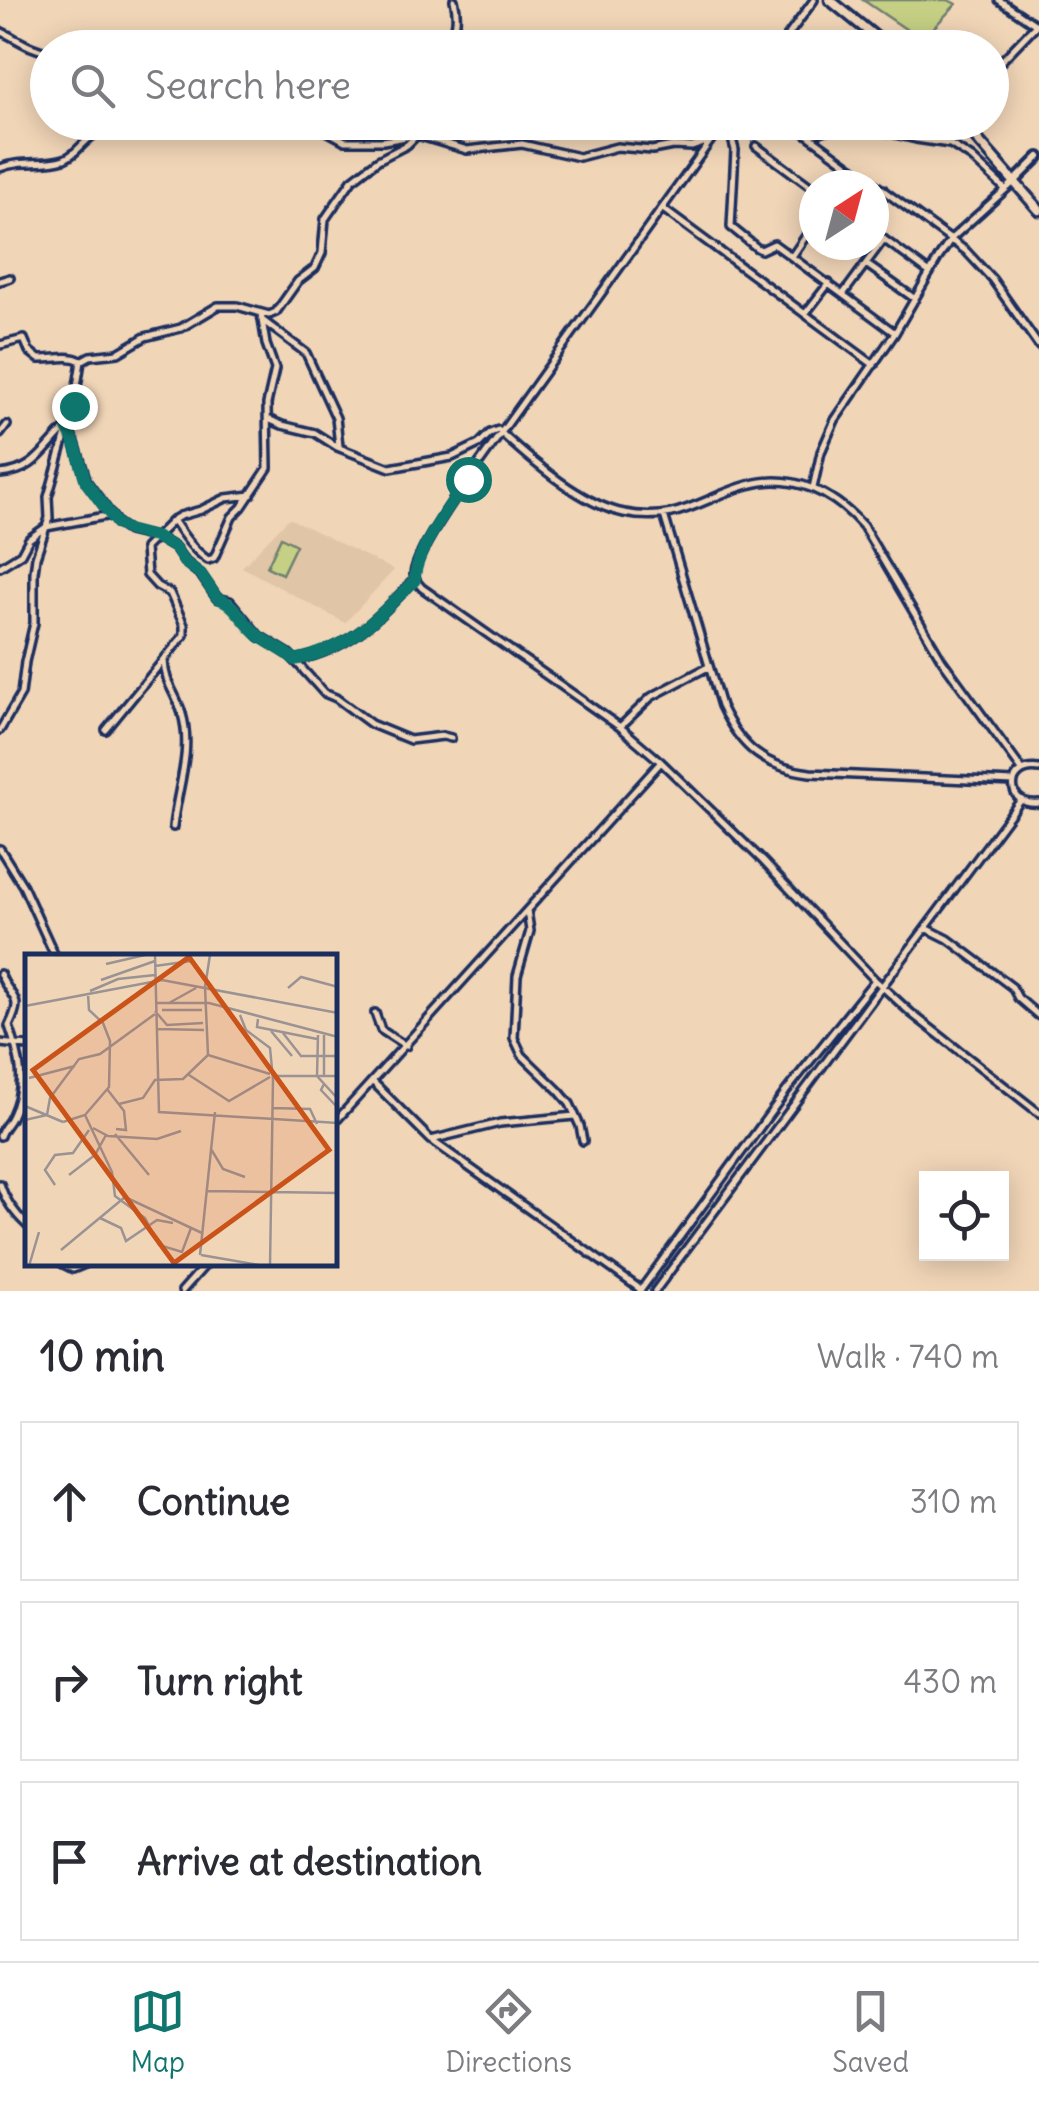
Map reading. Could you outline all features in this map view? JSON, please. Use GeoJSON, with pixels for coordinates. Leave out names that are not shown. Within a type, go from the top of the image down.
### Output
{"type":"FeatureCollection","features":[{"type":"Feature","properties":{"kind":"main road"},"geometry":{"type":"LineString","coordinates":[[830,0],[866,30]]}},
{"type":"Feature","properties":{"kind":"main road"},"geometry":{"type":"LineString","coordinates":[[978,140],[1039,210]]}},
{"type":"Feature","properties":{"kind":"main road"},"geometry":{"type":"LineString","coordinates":[[1014,182],[1039,158]]}},
{"type":"Feature","properties":{"kind":"street"},"geometry":{"type":"LineString","coordinates":[[454,0],[458,14],[454,30]]}},
{"type":"Feature","properties":{"kind":"street"},"geometry":{"type":"LineString","coordinates":[[792,30],[814,0]]}},
{"type":"Feature","properties":{"kind":"street"},"geometry":{"type":"LineString","coordinates":[[999,0],[1038,24],[1009,54]]}},
{"type":"Feature","properties":{"kind":"street"},"geometry":{"type":"LineString","coordinates":[[0,30],[30,47]]}},
{"type":"Feature","properties":{"kind":"street"},"geometry":{"type":"LineString","coordinates":[[0,168],[14,162],[64,159],[85,140]]}},
{"type":"Feature","properties":{"kind":"street"},"geometry":{"type":"LineString","coordinates":[[344,140],[388,140]]}},
{"type":"Feature","properties":{"kind":"street"},"geometry":{"type":"LineString","coordinates":[[262,317],[276,312],[298,281],[315,268],[322,253],[325,219],[352,180],[412,140]]}},
{"type":"Feature","properties":{"kind":"street"},"geometry":{"type":"LineString","coordinates":[[434,140],[467,150],[522,144],[579,157],[617,148],[692,147],[712,140]]}},
{"type":"Feature","properties":{"kind":"street"},"geometry":{"type":"LineString","coordinates":[[712,140],[438,523],[415,569],[415,580],[620,727],[763,861],[875,980],[1039,1112]]}},
{"type":"Feature","properties":{"kind":"street"},"geometry":{"type":"LineString","coordinates":[[732,140],[735,150],[731,227],[760,250],[774,244],[793,255],[895,333]]}},
{"type":"Feature","properties":{"kind":"street"},"geometry":{"type":"LineString","coordinates":[[814,140],[856,170]]}},
{"type":"Feature","properties":{"kind":"street"},"geometry":{"type":"LineString","coordinates":[[923,140],[950,144],[972,158],[1005,189]]}},
{"type":"Feature","properties":{"kind":"street"},"geometry":{"type":"LineString","coordinates":[[756,146],[799,178]]}},
{"type":"Feature","properties":{"kind":"street"},"geometry":{"type":"LineString","coordinates":[[814,488],[821,452],[835,420],[895,333],[952,238],[1014,182]]}},
{"type":"Feature","properties":{"kind":"street"},"geometry":{"type":"LineString","coordinates":[[889,193],[952,238],[992,279],[1039,346]]}},
{"type":"Feature","properties":{"kind":"street"},"geometry":{"type":"LineString","coordinates":[[663,209],[874,365]]}},
{"type":"Feature","properties":{"kind":"street"},"geometry":{"type":"LineString","coordinates":[[889,243],[930,272]]}},
{"type":"Feature","properties":{"kind":"street"},"geometry":{"type":"LineString","coordinates":[[793,255],[799,246]]}},
{"type":"Feature","properties":{"kind":"street"},"geometry":{"type":"LineString","coordinates":[[844,294],[869,260]]}},
{"type":"Feature","properties":{"kind":"street"},"geometry":{"type":"LineString","coordinates":[[866,264],[915,300]]}},
{"type":"Feature","properties":{"kind":"street"},"geometry":{"type":"LineString","coordinates":[[0,281],[10,278]]}},
{"type":"Feature","properties":{"kind":"street"},"geometry":{"type":"LineString","coordinates":[[805,314],[828,282]]}},
{"type":"Feature","properties":{"kind":"street"},"geometry":{"type":"LineString","coordinates":[[0,345],[24,338],[38,359],[81,360],[112,355],[146,336],[182,328],[218,306],[237,306],[262,317],[306,353],[336,418],[338,446]]}},
{"type":"Feature","properties":{"kind":"street"},"geometry":{"type":"LineString","coordinates":[[173,520],[194,548],[210,560],[216,556],[232,517],[268,468],[268,394],[276,369],[266,344],[262,317]]}},
{"type":"Feature","properties":{"kind":"street"},"geometry":{"type":"LineString","coordinates":[[0,730],[21,694],[34,623],[34,572],[48,518],[48,496],[74,406],[81,360]]}},
{"type":"Feature","properties":{"kind":"street"},"geometry":{"type":"LineString","coordinates":[[268,419],[315,434],[390,468],[452,457],[498,430],[575,492],[627,514],[664,515],[690,509],[747,485],[769,481],[814,488],[841,504],[863,526],[942,660],[1022,770]]}},
{"type":"Feature","properties":{"kind":"street"},"geometry":{"type":"LineString","coordinates":[[0,434],[7,425]]}},
{"type":"Feature","properties":{"kind":"street"},"geometry":{"type":"LineString","coordinates":[[0,474],[32,465],[67,428]]}},
{"type":"Feature","properties":{"kind":"street"},"geometry":{"type":"LineString","coordinates":[[67,428],[86,482],[117,524],[175,548],[184,562],[201,574],[217,598],[230,602],[260,638],[295,660],[324,694],[336,698],[371,724],[410,740],[451,738]]}},
{"type":"Feature","properties":{"kind":"street"},"geometry":{"type":"LineString","coordinates":[[106,730],[185,631],[170,593],[146,572],[145,548],[173,520],[226,498],[251,495]]}},
{"type":"Feature","properties":{"kind":"street"},"geometry":{"type":"LineString","coordinates":[[0,567],[21,554],[29,539],[46,527],[111,515]]}},
{"type":"Feature","properties":{"kind":"street"},"geometry":{"type":"LineString","coordinates":[[664,515],[708,667],[730,723],[757,755],[791,771],[810,774],[1014,782]]}},
{"type":"Feature","properties":{"kind":"street"},"geometry":{"type":"LineString","coordinates":[[295,660],[356,637],[415,580]]}},
{"type":"Feature","properties":{"kind":"street"},"geometry":{"type":"LineString","coordinates":[[164,660],[166,680],[182,712],[186,752],[172,826]]}},
{"type":"Feature","properties":{"kind":"street"},"geometry":{"type":"LineString","coordinates":[[620,727],[651,697],[708,667]]}},
{"type":"Feature","properties":{"kind":"street"},"geometry":{"type":"LineString","coordinates":[[338,1119],[661,762]]}},
{"type":"Feature","properties":{"kind":"street"},"geometry":{"type":"LineString","coordinates":[[1039,769],[1022,770],[1014,782],[1020,800],[1039,803]]}},
{"type":"Feature","properties":{"kind":"street"},"geometry":{"type":"LineString","coordinates":[[654,1291],[1020,800]]}},
{"type":"Feature","properties":{"kind":"street"},"geometry":{"type":"LineString","coordinates":[[0,849],[23,886],[53,954]]}},
{"type":"Feature","properties":{"kind":"street"},"geometry":{"type":"LineString","coordinates":[[526,910],[530,931],[518,976],[514,1038],[522,1055],[560,1090],[576,1116],[583,1141]]}},
{"type":"Feature","properties":{"kind":"street"},"geometry":{"type":"LineString","coordinates":[[926,928],[948,938],[1012,988],[1039,1016]]}},
{"type":"Feature","properties":{"kind":"street"},"geometry":{"type":"LineString","coordinates":[[0,974],[17,1002],[9,1026],[22,1070],[20,1092],[0,1136]]}},
{"type":"Feature","properties":{"kind":"street"},"geometry":{"type":"LineString","coordinates":[[372,1082],[431,1140],[641,1291],[787,1090],[875,980]]}},
{"type":"Feature","properties":{"kind":"street"},"geometry":{"type":"LineString","coordinates":[[375,1013],[381,1030],[406,1046]]}},
{"type":"Feature","properties":{"kind":"street"},"geometry":{"type":"LineString","coordinates":[[0,1043],[25,1046]]}},
{"type":"Feature","properties":{"kind":"street"},"geometry":{"type":"LineString","coordinates":[[431,1140],[500,1123],[576,1116]]}},
{"type":"Feature","properties":{"kind":"street"},"geometry":{"type":"LineString","coordinates":[[0,1184],[3,1195],[25,1223]]}},
{"type":"Feature","properties":{"kind":"street"},"geometry":{"type":"LineString","coordinates":[[182,1291],[204,1266]]}},
{"type":"Feature","properties":{"kind":"shaded area"},"geometry":{"type":"Polygon","coordinates":[[[289,518],[394,570],[345,623],[242,567],[289,518]]]}},
{"type":"Feature","properties":{"kind":"green space"},"geometry":{"type":"Polygon","coordinates":[[[863,0],[948,0],[956,4],[931,30],[907,30],[863,0]]]}},
{"type":"Feature","properties":{"kind":"green space"},"geometry":{"type":"Polygon","coordinates":[[[281,537],[296,545],[282,574],[267,567],[281,537]]]}},
{"type":"Feature","properties":{"kind":"route"},"geometry":{"type":"LineString","coordinates":[[74,406],[67,428],[84,476],[117,524],[175,548],[184,562],[201,574],[217,598],[228,600],[258,636],[295,660],[356,637],[415,580],[415,569],[438,523],[468,479]]}}]}
